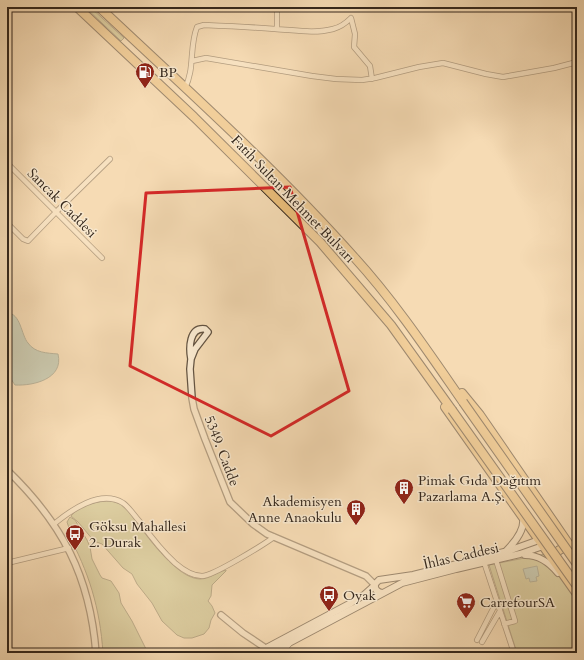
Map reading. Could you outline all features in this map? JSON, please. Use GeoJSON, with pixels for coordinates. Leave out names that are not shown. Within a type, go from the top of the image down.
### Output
{"type":"FeatureCollection","features":[{"type":"Feature","properties":{"kind":"highway","name":"Fatih Sultan Mehmet Bulvarı"},"geometry":{"type":"LineString","coordinates":[[77,7],[194,117],[320,242],[391,325],[577,586]]}},
{"type":"Feature","properties":{"kind":"highway","name":"Fatih Sultan Mehmet Bulvarı"},"geometry":{"type":"LineString","coordinates":[[99,7],[281,178],[355,258],[410,326],[577,564]]}},
{"type":"Feature","properties":{"kind":"highway"},"geometry":{"type":"LineString","coordinates":[[451,384],[465,395],[575,553]]}},
{"type":"Feature","properties":{"kind":"highway"},"geometry":{"type":"LineString","coordinates":[[439,392],[446,409],[577,594]]}},
{"type":"Feature","properties":{"kind":"highway"},"geometry":{"type":"LineString","coordinates":[[525,520],[533,524],[540,523],[544,518],[546,510]]}},
{"type":"Feature","properties":{"kind":"highway"},"geometry":{"type":"LineString","coordinates":[[541,543],[543,530],[549,527],[559,531]]}},
{"type":"Feature","properties":{"kind":"highway"},"geometry":{"type":"LineString","coordinates":[[541,543],[552,546],[555,545],[559,531]]}},
{"type":"Feature","properties":{"kind":"highway"},"geometry":{"type":"LineString","coordinates":[[554,562],[555,555],[560,549],[566,548],[575,553]]}},
{"type":"Feature","properties":{"kind":"main road"},"geometry":{"type":"LineString","coordinates":[[506,551],[512,544],[525,520]]}},
{"type":"Feature","properties":{"kind":"main road","name":"İhlas Caddesi"},"geometry":{"type":"LineString","coordinates":[[268,651],[364,595],[377,583],[541,543]]}},
{"type":"Feature","properties":{"kind":"main road","name":"İhlas Caddesi"},"geometry":{"type":"LineString","coordinates":[[258,653],[290,643],[402,583],[520,554],[541,543]]}},
{"type":"Feature","properties":{"kind":"main road"},"geometry":{"type":"LineString","coordinates":[[520,554],[532,555],[548,563],[577,594]]}},
{"type":"Feature","properties":{"kind":"main road"},"geometry":{"type":"LineString","coordinates":[[377,583],[386,583],[387,587],[384,592],[376,590],[377,583]]}},
{"type":"Feature","properties":{"kind":"street"},"geometry":{"type":"LineString","coordinates":[[277,7],[277,29]]}},
{"type":"Feature","properties":{"kind":"street"},"geometry":{"type":"LineString","coordinates":[[185,88],[189,80],[194,33],[196,27],[204,25],[277,29],[297,32],[322,31],[338,28],[352,18],[354,47],[370,66],[372,79]]}},
{"type":"Feature","properties":{"kind":"street"},"geometry":{"type":"LineString","coordinates":[[192,61],[206,58],[312,76],[362,80],[443,63],[503,77],[554,68],[577,62]]}},
{"type":"Feature","properties":{"kind":"street"},"geometry":{"type":"LineString","coordinates":[[7,223],[23,239],[28,241],[110,159]]}},
{"type":"Feature","properties":{"kind":"street","name":"Sancak Caddesi"},"geometry":{"type":"LineString","coordinates":[[7,163],[102,258]]}},
{"type":"Feature","properties":{"kind":"street","name":"5349. Cadde"},"geometry":{"type":"LineString","coordinates":[[191,359],[195,349],[208,332],[205,329],[201,328],[197,330],[192,337],[190,349],[190,376],[194,409],[227,496],[234,507],[260,530],[366,576],[377,583]]}},
{"type":"Feature","properties":{"kind":"street"},"geometry":{"type":"LineString","coordinates":[[7,470],[38,502],[69,548],[90,604],[95,634],[96,653]]}},
{"type":"Feature","properties":{"kind":"street"},"geometry":{"type":"LineString","coordinates":[[54,524],[67,513],[86,502],[109,499],[119,501],[130,509],[157,544],[177,565],[192,574],[201,576],[206,576],[218,570],[265,544],[274,537]]}},
{"type":"Feature","properties":{"kind":"street"},"geometry":{"type":"LineString","coordinates":[[7,563],[69,548]]}},
{"type":"Feature","properties":{"kind":"street"},"geometry":{"type":"LineString","coordinates":[[496,560],[515,621],[504,624]]}},
{"type":"Feature","properties":{"kind":"street"},"geometry":{"type":"LineString","coordinates":[[484,562],[514,653]]}},
{"type":"Feature","properties":{"kind":"street"},"geometry":{"type":"LineString","coordinates":[[497,601],[479,641],[500,611]]}},
{"type":"Feature","properties":{"kind":"street"},"geometry":{"type":"LineString","coordinates":[[221,615],[268,651]]}},
{"type":"Feature","properties":{"kind":"street"},"geometry":{"type":"LineString","coordinates":[[282,653],[290,643]]}},
{"type":"Feature","properties":{"kind":"highlighted area"},"geometry":{"type":"Polygon","coordinates":[[[290,187],[349,391],[271,436],[130,366],[146,193],[290,187]]]}},
{"type":"Feature","properties":{"kind":"green space"},"geometry":{"type":"Polygon","coordinates":[[[85,7],[90,7],[124,38],[121,41],[85,7]]]}},
{"type":"Feature","properties":{"kind":"green space"},"geometry":{"type":"Polygon","coordinates":[[[112,501],[121,504],[126,508],[156,548],[174,566],[191,577],[200,579],[207,578],[226,570],[212,585],[211,596],[208,601],[215,613],[209,628],[204,634],[192,638],[184,638],[177,635],[162,621],[152,603],[137,584],[132,574],[123,568],[102,544],[94,541],[71,516],[84,506],[112,501]]]}},
{"type":"Feature","properties":{"kind":"green space"},"geometry":{"type":"Polygon","coordinates":[[[70,517],[75,520],[87,540],[92,559],[100,575],[102,578],[111,581],[119,593],[121,603],[148,653],[103,653],[99,621],[92,591],[81,561],[67,532],[69,528],[67,522],[70,517]]]}},
{"type":"Feature","properties":{"kind":"green space"},"geometry":{"type":"Polygon","coordinates":[[[545,554],[577,601],[577,653],[517,653],[489,565],[545,554]]]}},
{"type":"Feature","properties":{"kind":"shaded area"},"geometry":{"type":"Polygon","coordinates":[[[7,313],[12,314],[18,320],[26,339],[34,349],[42,352],[58,354],[59,363],[56,370],[46,379],[30,384],[15,385],[7,373],[7,313]]]}},
{"type":"Feature","properties":{"kind":"shaded area"},"geometry":{"type":"Polygon","coordinates":[[[537,566],[539,576],[536,577],[537,581],[530,582],[529,578],[526,579],[523,569],[537,566]]]}},
{"type":"Feature","properties":{"kind":"place","name":"BP"},"geometry":{"type":"Point","coordinates":[145,89]}},
{"type":"Feature","properties":{"kind":"place","name":"Pimak Gıda Dağıtım Pazarlama A.Ş."},"geometry":{"type":"Point","coordinates":[404,505]}},
{"type":"Feature","properties":{"kind":"place","name":"Akademisyen Anne Anaokulu"},"geometry":{"type":"Point","coordinates":[356,526]}},
{"type":"Feature","properties":{"kind":"place","name":"Göksu Mahallesi 2. Durak"},"geometry":{"type":"Point","coordinates":[75,551]}},
{"type":"Feature","properties":{"kind":"place","name":"Oyak"},"geometry":{"type":"Point","coordinates":[329,612]}},
{"type":"Feature","properties":{"kind":"place","name":"CarrefourSA"},"geometry":{"type":"Point","coordinates":[466,619]}}]}
